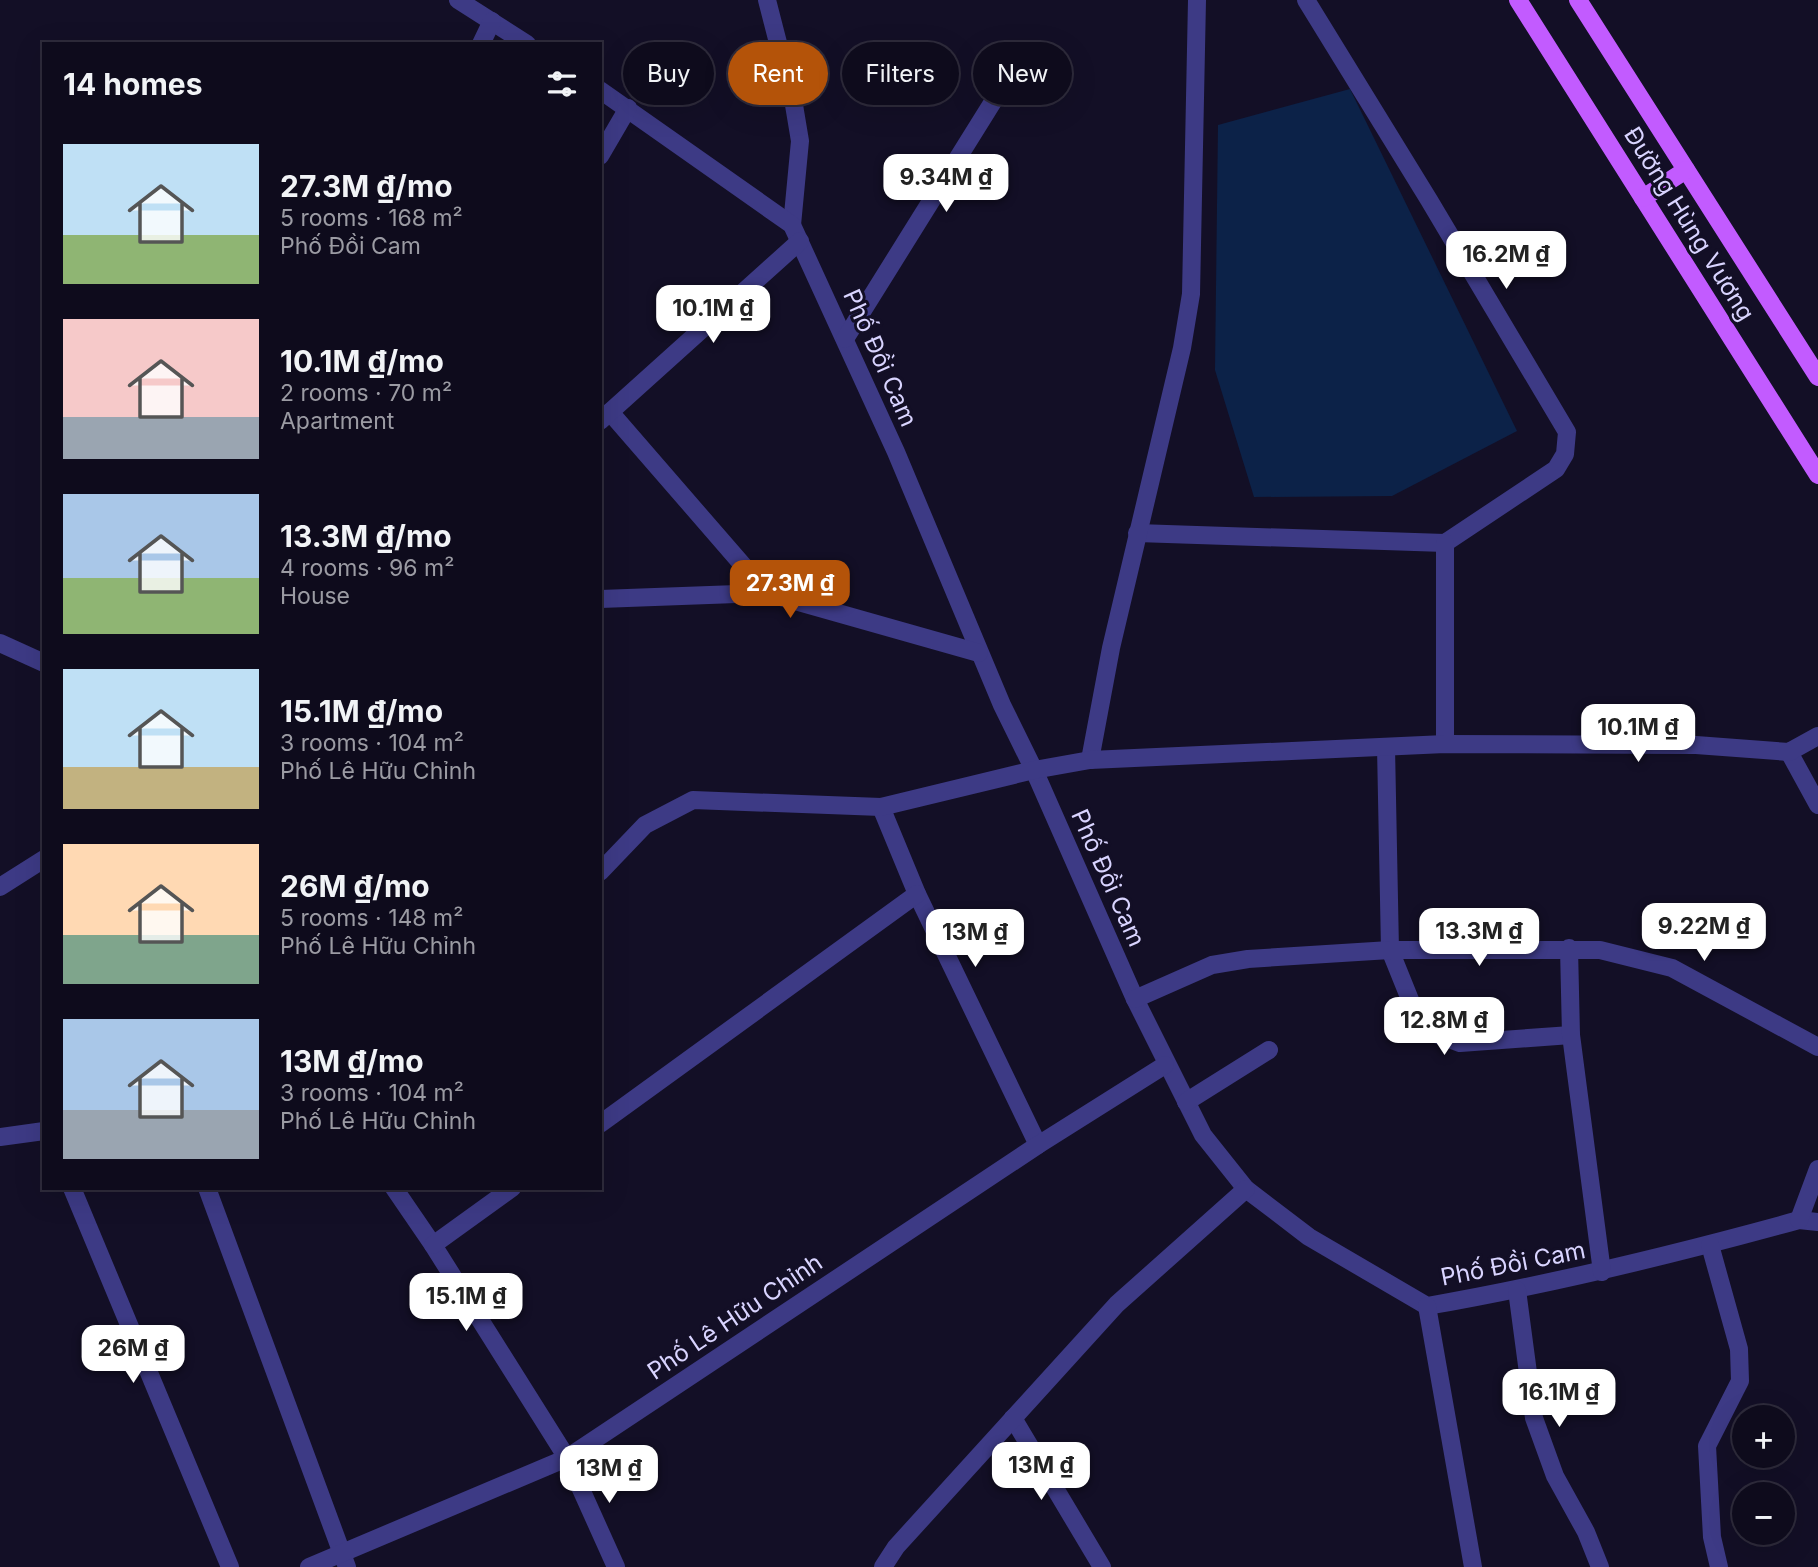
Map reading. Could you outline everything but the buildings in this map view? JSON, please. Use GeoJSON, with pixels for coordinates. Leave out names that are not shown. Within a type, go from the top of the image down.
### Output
{"type":"FeatureCollection","features":[{"type":"Feature","properties":{"kind":"main road","name":"Đường Hùng Vương"},"geometry":{"type":"LineString","coordinates":[[1518,0],[1818,475]]}},
{"type":"Feature","properties":{"kind":"main road","name":"Đường Hùng Vương"},"geometry":{"type":"LineString","coordinates":[[1578,0],[1818,377]]}},
{"type":"Feature","properties":{"kind":"main road"},"geometry":{"type":"LineString","coordinates":[[1643,198],[1686,170]]}},
{"type":"Feature","properties":{"kind":"street"},"geometry":{"type":"LineString","coordinates":[[458,0],[524,42]]}},
{"type":"Feature","properties":{"kind":"street"},"geometry":{"type":"LineString","coordinates":[[766,593],[605,417],[796,233],[800,141],[794,105],[767,0]]}},
{"type":"Feature","properties":{"kind":"street"},"geometry":{"type":"LineString","coordinates":[[1090,760],[1111,648],[1182,348],[1191,294],[1197,0]]}},
{"type":"Feature","properties":{"kind":"street"},"geometry":{"type":"LineString","coordinates":[[1137,533],[1446,543],[1556,469],[1565,454],[1566,432],[1429,200],[1306,0]]}},
{"type":"Feature","properties":{"kind":"street"},"geometry":{"type":"LineString","coordinates":[[482,42],[492,22]]}},
{"type":"Feature","properties":{"kind":"street","name":"Phố Đồi Cam"},"geometry":{"type":"LineString","coordinates":[[602,91],[796,233],[896,452],[979,653],[1165,1065],[1202,1135],[1246,1189],[1309,1237],[1427,1306],[1602,1272],[1799,1220],[1818,1222]]}},
{"type":"Feature","properties":{"kind":"street"},"geometry":{"type":"LineString","coordinates":[[845,339],[991,105]]}},
{"type":"Feature","properties":{"kind":"street"},"geometry":{"type":"LineString","coordinates":[[602,153],[628,108]]}},
{"type":"Feature","properties":{"kind":"street"},"geometry":{"type":"LineString","coordinates":[[1445,744],[1446,543]]}},
{"type":"Feature","properties":{"kind":"street"},"geometry":{"type":"LineString","coordinates":[[602,599],[766,593],[979,653]]}},
{"type":"Feature","properties":{"kind":"street"},"geometry":{"type":"LineString","coordinates":[[0,643],[42,662]]}},
{"type":"Feature","properties":{"kind":"street"},"geometry":{"type":"LineString","coordinates":[[602,870],[645,825],[693,800],[881,807],[1034,770],[1090,760],[1445,744],[1696,745],[1789,752],[1818,736]]}},
{"type":"Feature","properties":{"kind":"street"},"geometry":{"type":"LineString","coordinates":[[1386,747],[1390,950],[1415,1012],[1433,1033],[1460,1043],[1571,1035]]}},
{"type":"Feature","properties":{"kind":"street"},"geometry":{"type":"LineString","coordinates":[[1789,752],[1818,804]]}},
{"type":"Feature","properties":{"kind":"street"},"geometry":{"type":"LineString","coordinates":[[881,807],[917,894],[1038,1145]]}},
{"type":"Feature","properties":{"kind":"street"},"geometry":{"type":"LineString","coordinates":[[0,887],[42,860]]}},
{"type":"Feature","properties":{"kind":"street"},"geometry":{"type":"LineString","coordinates":[[602,1123],[917,894]]}},
{"type":"Feature","properties":{"kind":"street"},"geometry":{"type":"LineString","coordinates":[[1569,948],[1571,1035],[1602,1272]]}},
{"type":"Feature","properties":{"kind":"street"},"geometry":{"type":"LineString","coordinates":[[1135,999],[1212,965],[1248,959],[1390,950],[1600,950],[1672,968],[1818,1047]]}},
{"type":"Feature","properties":{"kind":"street"},"geometry":{"type":"LineString","coordinates":[[1185,1102],[1269,1050]]}},
{"type":"Feature","properties":{"kind":"street","name":"Phố Lê Hữu Chỉnh"},"geometry":{"type":"LineString","coordinates":[[309,1567],[345,1560],[568,1458],[1038,1145],[1165,1065]]}},
{"type":"Feature","properties":{"kind":"street"},"geometry":{"type":"LineString","coordinates":[[0,1137],[42,1131]]}},
{"type":"Feature","properties":{"kind":"street"},"geometry":{"type":"LineString","coordinates":[[1799,1220],[1818,1169]]}},
{"type":"Feature","properties":{"kind":"street"},"geometry":{"type":"LineString","coordinates":[[883,1567],[896,1547],[1117,1304],[1246,1189]]}},
{"type":"Feature","properties":{"kind":"street"},"geometry":{"type":"LineString","coordinates":[[73,1190],[230,1567]]}},
{"type":"Feature","properties":{"kind":"street"},"geometry":{"type":"LineString","coordinates":[[208,1190],[345,1560]]}},
{"type":"Feature","properties":{"kind":"street"},"geometry":{"type":"LineString","coordinates":[[395,1190],[568,1458],[616,1567]]}},
{"type":"Feature","properties":{"kind":"street"},"geometry":{"type":"LineString","coordinates":[[433,1245],[509,1190]]}},
{"type":"Feature","properties":{"kind":"street"},"geometry":{"type":"LineString","coordinates":[[1710,1245],[1739,1349],[1740,1370],[1740,1381],[1707,1446],[1712,1537],[1719,1567]]}},
{"type":"Feature","properties":{"kind":"street"},"geometry":{"type":"LineString","coordinates":[[1517,1290],[1534,1418],[1555,1476],[1586,1532],[1600,1567]]}},
{"type":"Feature","properties":{"kind":"street"},"geometry":{"type":"LineString","coordinates":[[1427,1306],[1473,1567]]}},
{"type":"Feature","properties":{"kind":"street"},"geometry":{"type":"LineString","coordinates":[[1013,1418],[1102,1567]]}},
{"type":"Feature","properties":{"kind":"water"},"geometry":{"type":"Polygon","coordinates":[[[1350,89],[1517,431],[1392,496],[1254,497],[1215,370],[1218,125],[1350,89]]]}}]}
